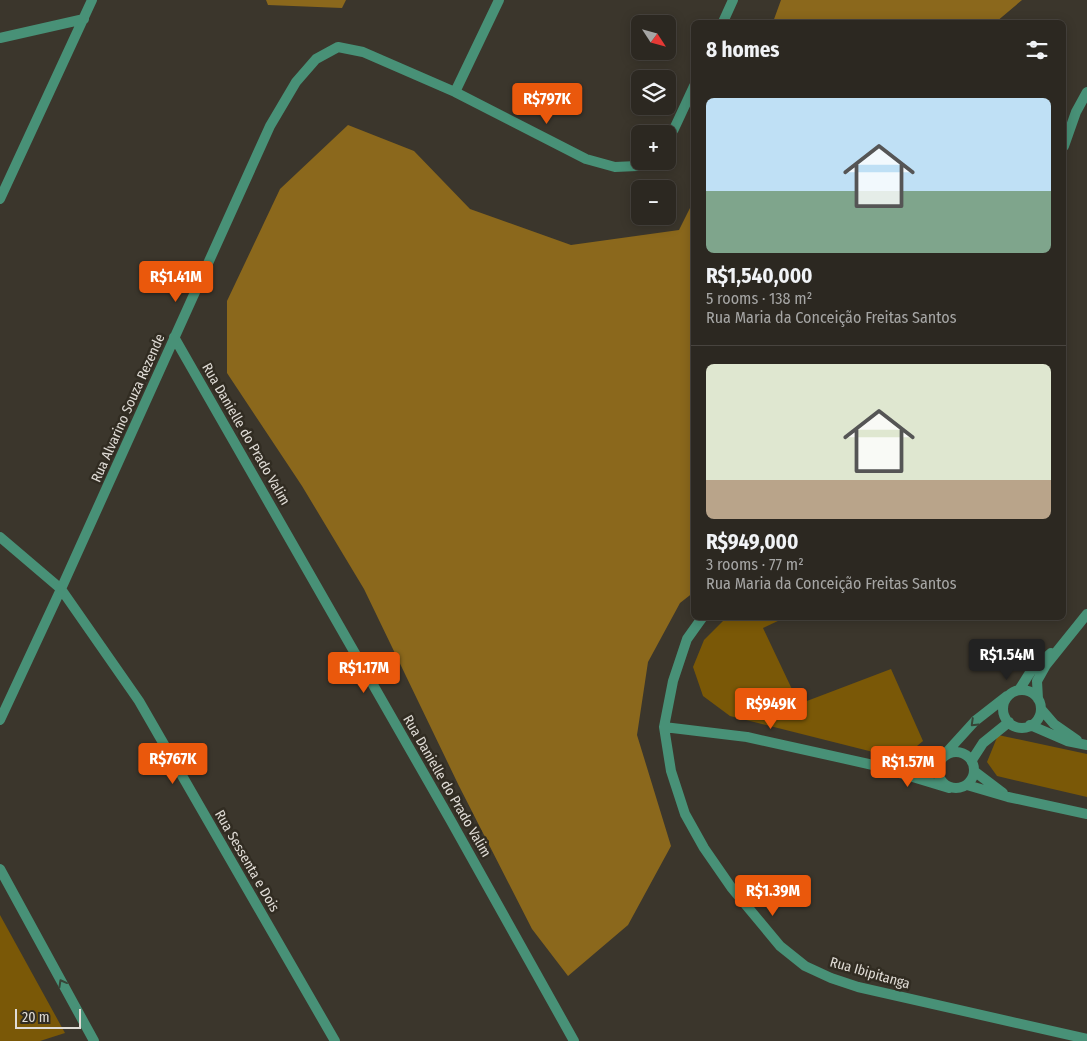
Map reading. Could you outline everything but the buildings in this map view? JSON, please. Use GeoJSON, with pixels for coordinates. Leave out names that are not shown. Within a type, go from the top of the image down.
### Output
{"type":"FeatureCollection","features":[{"type":"Feature","properties":{"kind":"street"},"geometry":{"type":"LineString","coordinates":[[0,199],[92,0]]}},
{"type":"Feature","properties":{"kind":"street"},"geometry":{"type":"LineString","coordinates":[[455,92],[498,0]]}},
{"type":"Feature","properties":{"kind":"street"},"geometry":{"type":"LineString","coordinates":[[724,20],[733,0]]}},
{"type":"Feature","properties":{"kind":"street"},"geometry":{"type":"LineString","coordinates":[[0,38],[84,19]]}},
{"type":"Feature","properties":{"kind":"street","name":"Rua Alvarino Souza Rezende"},"geometry":{"type":"LineString","coordinates":[[0,720],[270,126],[296,82],[316,59],[338,47],[363,52],[455,92],[586,159],[614,167],[631,166]]}},
{"type":"Feature","properties":{"kind":"street"},"geometry":{"type":"LineString","coordinates":[[676,125],[691,92]]}},
{"type":"Feature","properties":{"kind":"street"},"geometry":{"type":"LineString","coordinates":[[1066,140],[1076,112],[1087,92]]}},
{"type":"Feature","properties":{"kind":"street","name":"Rua Danielle do Prado Valim"},"geometry":{"type":"LineString","coordinates":[[174,337],[451,821],[574,1041]]}},
{"type":"Feature","properties":{"kind":"street","name":"Rua Sessenta e Dois"},"geometry":{"type":"LineString","coordinates":[[0,537],[61,589],[139,701],[335,1041]]}},
{"type":"Feature","properties":{"kind":"street"},"geometry":{"type":"LineString","coordinates":[[1086,745],[1054,724],[1041,709],[1038,699],[1037,681],[1046,665],[1087,614]]}},
{"type":"Feature","properties":{"kind":"street","name":"Rua Ibipitanga"},"geometry":{"type":"LineString","coordinates":[[701,620],[687,639],[673,681],[664,727],[670,771],[685,814],[704,848],[731,887],[780,946],[805,966],[831,978],[1074,1038],[1087,1039]]}},
{"type":"Feature","properties":{"kind":"street"},"geometry":{"type":"LineString","coordinates":[[1041,709],[1038,718],[1030,725],[1023,727],[1015,726],[1009,722],[1004,716],[1003,708],[1005,700],[1031,671],[1044,658],[1064,644]]}},
{"type":"Feature","properties":{"kind":"street"},"geometry":{"type":"LineString","coordinates":[[949,788],[938,777],[937,769],[941,758],[975,721],[1014,692],[1031,692],[1038,699]]}},
{"type":"Feature","properties":{"kind":"street"},"geometry":{"type":"LineString","coordinates":[[664,727],[747,738],[873,764],[949,788],[958,789],[967,785],[972,779],[973,766],[983,743],[1009,722]]}},
{"type":"Feature","properties":{"kind":"street"},"geometry":{"type":"LineString","coordinates":[[1030,725],[1067,741],[1086,745]]}},
{"type":"Feature","properties":{"kind":"street"},"geometry":{"type":"LineString","coordinates":[[873,764],[941,758],[953,751],[964,753],[973,766],[1008,797]]}},
{"type":"Feature","properties":{"kind":"street"},"geometry":{"type":"LineString","coordinates":[[967,785],[1008,797],[1087,814]]}},
{"type":"Feature","properties":{"kind":"street"},"geometry":{"type":"LineString","coordinates":[[0,869],[94,1041]]}},
{"type":"Feature","properties":{"kind":"shaded area"},"geometry":{"type":"Polygon","coordinates":[[[266,0],[346,0],[342,8],[268,5],[266,0]]]}},
{"type":"Feature","properties":{"kind":"shaded area"},"geometry":{"type":"Polygon","coordinates":[[[781,0],[1022,0],[998,20],[774,20],[781,0]]]}},
{"type":"Feature","properties":{"kind":"shaded area"},"geometry":{"type":"Polygon","coordinates":[[[348,125],[414,151],[470,209],[571,245],[679,230],[691,206],[691,594],[680,603],[648,662],[637,735],[671,846],[628,925],[568,976],[532,929],[459,786],[364,589],[302,486],[227,373],[227,301],[280,189],[348,125]]]}},
{"type":"Feature","properties":{"kind":"shaded area"},"geometry":{"type":"Polygon","coordinates":[[[724,620],[780,620],[763,628],[799,704],[891,669],[923,741],[911,751],[877,753],[730,716],[703,696],[693,667],[704,640],[724,620]]]}},
{"type":"Feature","properties":{"kind":"shaded area"},"geometry":{"type":"Polygon","coordinates":[[[998,735],[1087,754],[1087,797],[997,776],[987,762],[998,735]]]}},
{"type":"Feature","properties":{"kind":"shaded area"},"geometry":{"type":"Polygon","coordinates":[[[0,915],[65,1033],[40,1041],[0,1041],[0,915]]]}}]}
